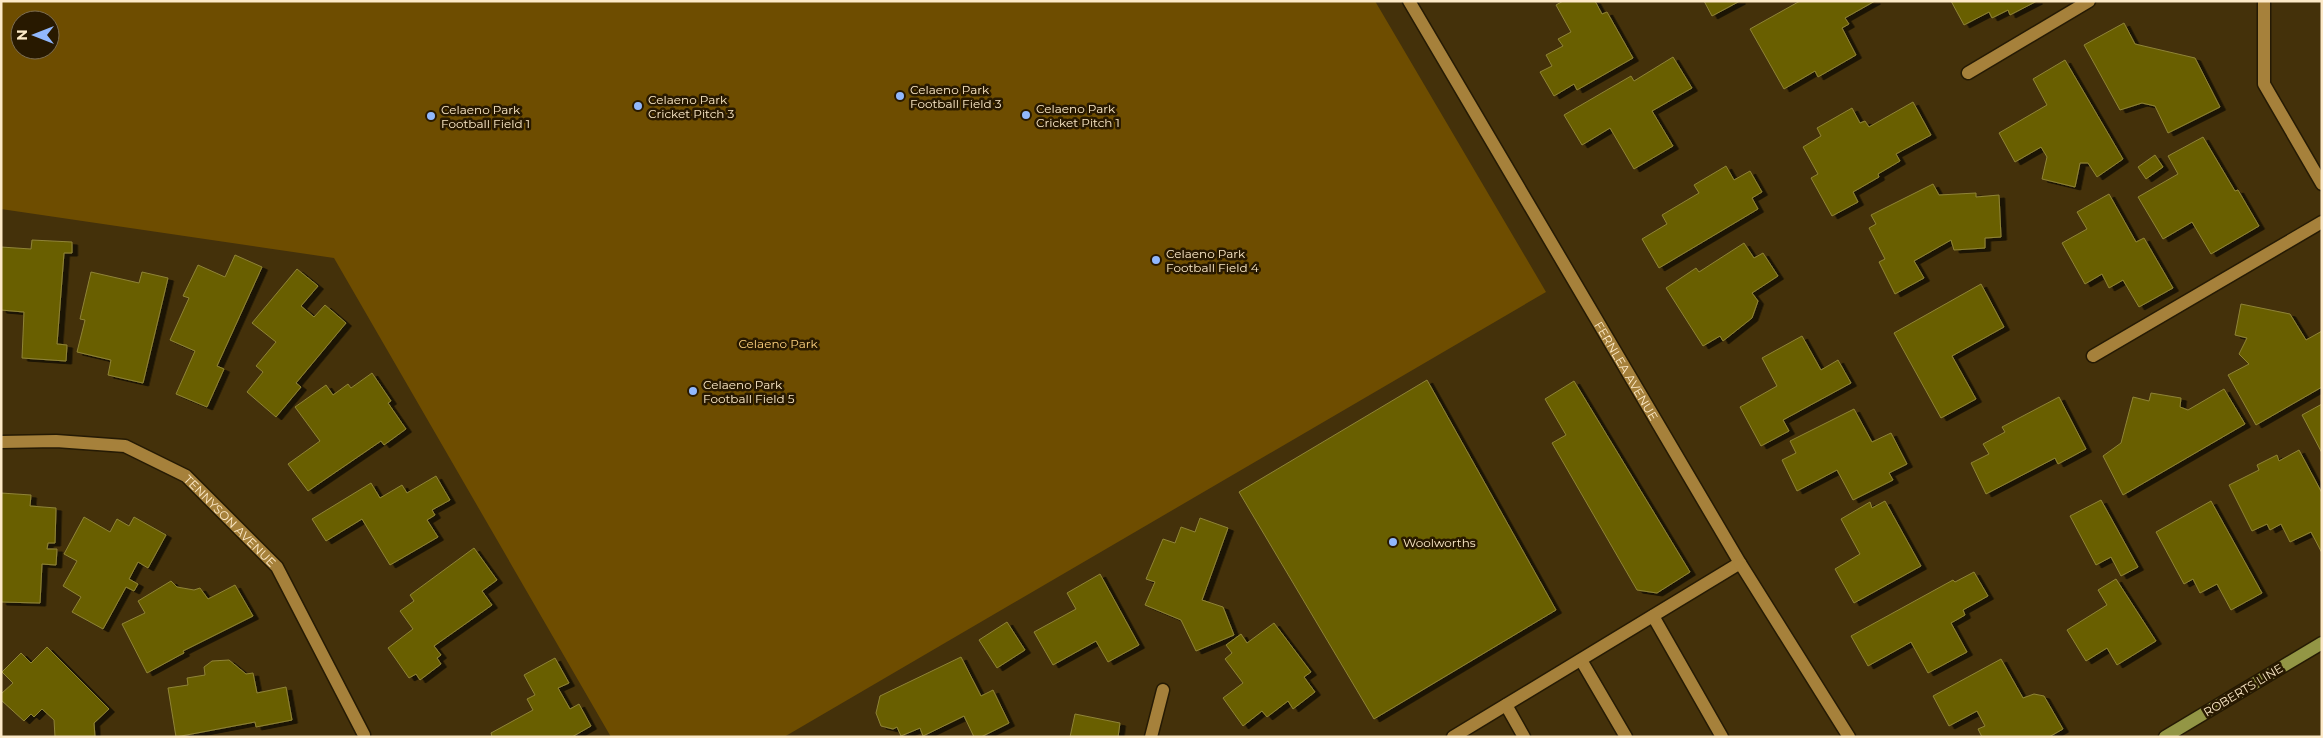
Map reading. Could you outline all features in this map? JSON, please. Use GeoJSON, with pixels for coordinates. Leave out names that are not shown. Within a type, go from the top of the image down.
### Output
{"type":"FeatureCollection","features":[{"type":"Feature","properties":{"kind":"main road","name":"ROBERTS LINE"},"geometry":{"type":"LineString","coordinates":[[2165,737],[2322,643]]}},
{"type":"Feature","properties":{"kind":"street","name":"FERNLEA AVENUE"},"geometry":{"type":"LineString","coordinates":[[1409,1],[1740,563],[1849,737]]}},
{"type":"Feature","properties":{"kind":"street"},"geometry":{"type":"LineString","coordinates":[[1968,73],[2089,1]]}},
{"type":"Feature","properties":{"kind":"street"},"geometry":{"type":"LineString","coordinates":[[2264,1],[2264,84],[2322,184]]}},
{"type":"Feature","properties":{"kind":"street"},"geometry":{"type":"LineString","coordinates":[[2093,356],[2322,222]]}},
{"type":"Feature","properties":{"kind":"street","name":"TENNYSON AVENUE"},"geometry":{"type":"LineString","coordinates":[[1,442],[56,441],[125,446],[186,476],[277,567],[364,735]]}},
{"type":"Feature","properties":{"kind":"street"},"geometry":{"type":"LineString","coordinates":[[1453,737],[1740,563]]}},
{"type":"Feature","properties":{"kind":"street"},"geometry":{"type":"LineString","coordinates":[[1653,616],[1722,737]]}},
{"type":"Feature","properties":{"kind":"street"},"geometry":{"type":"LineString","coordinates":[[1581,660],[1626,737]]}},
{"type":"Feature","properties":{"kind":"street"},"geometry":{"type":"LineString","coordinates":[[1151,737],[1163,690]]}},
{"type":"Feature","properties":{"kind":"street"},"geometry":{"type":"LineString","coordinates":[[1506,705],[1524,737]]}},
{"type":"Feature","properties":{"kind":"green space","name":"Celaeno Park"},"geometry":{"type":"Polygon","coordinates":[[[1,1],[1375,1],[1546,292],[784,737],[611,737],[334,258],[1,209],[1,1]]]}},
{"type":"Feature","properties":{"kind":"building"},"geometry":{"type":"Polygon","coordinates":[[[1563,1],[1595,1],[1602,14],[1607,12],[1633,58],[1577,90],[1574,84],[1554,96],[1540,72],[1552,66],[1546,55],[1563,46],[1558,39],[1571,32],[1556,5],[1563,1]]]}},
{"type":"Feature","properties":{"kind":"building"},"geometry":{"type":"Polygon","coordinates":[[[1704,1],[1740,1],[1712,16],[1704,1]]]}},
{"type":"Feature","properties":{"kind":"building"},"geometry":{"type":"Polygon","coordinates":[[[1800,1],[1875,1],[1845,18],[1849,24],[1842,28],[1856,55],[1818,77],[1815,71],[1784,89],[1750,29],[1800,1]]]}},
{"type":"Feature","properties":{"kind":"building"},"geometry":{"type":"Polygon","coordinates":[[[1951,1],[2037,1],[2010,15],[2008,10],[1992,18],[1989,12],[1964,25],[1951,1]]]}},
{"type":"Feature","properties":{"kind":"building"},"geometry":{"type":"Polygon","coordinates":[[[2124,23],[2135,44],[2195,58],[2220,107],[2168,133],[2155,106],[2142,103],[2120,110],[2084,45],[2124,23]]]}},
{"type":"Feature","properties":{"kind":"building"},"geometry":{"type":"Polygon","coordinates":[[[1673,57],[1692,88],[1652,111],[1673,146],[1634,169],[1610,128],[1582,145],[1564,115],[1631,76],[1634,81],[1673,57]]]}},
{"type":"Feature","properties":{"kind":"building"},"geometry":{"type":"Polygon","coordinates":[[[2065,60],[2123,159],[2097,177],[2088,163],[2080,163],[2075,187],[2042,179],[2047,157],[2041,147],[2015,162],[1999,133],[2047,105],[2033,79],[2065,60]]]}},
{"type":"Feature","properties":{"kind":"building"},"geometry":{"type":"Polygon","coordinates":[[[1913,102],[1931,135],[1896,154],[1900,161],[1878,174],[1879,177],[1853,192],[1858,202],[1832,216],[1811,178],[1818,174],[1803,147],[1821,136],[1817,128],[1852,108],[1860,123],[1865,121],[1869,127],[1913,102]]]}},
{"type":"Feature","properties":{"kind":"building"},"geometry":{"type":"Polygon","coordinates":[[[2203,137],[2235,191],[2238,190],[2259,226],[2211,254],[2192,222],[2163,239],[2138,197],[2178,174],[2168,156],[2203,137]]]}},
{"type":"Feature","properties":{"kind":"building"},"geometry":{"type":"Polygon","coordinates":[[[2155,155],[2163,167],[2146,179],[2138,167],[2155,155]]]}},
{"type":"Feature","properties":{"kind":"building"},"geometry":{"type":"Polygon","coordinates":[[[1726,166],[1734,180],[1750,171],[1762,192],[1752,198],[1758,209],[1659,268],[1642,239],[1667,224],[1662,215],[1699,193],[1694,185],[1726,166]]]}},
{"type":"Feature","properties":{"kind":"building"},"geometry":{"type":"Polygon","coordinates":[[[1933,184],[1939,195],[1976,193],[1976,197],[1999,195],[2001,237],[1985,238],[1985,248],[1954,250],[1951,240],[1914,261],[1924,278],[1895,294],[1879,262],[1885,259],[1869,228],[1876,224],[1871,215],[1933,184]]]}},
{"type":"Feature","properties":{"kind":"building"},"geometry":{"type":"Polygon","coordinates":[[[2109,194],[2136,242],[2144,238],[2173,288],[2139,307],[2123,280],[2109,288],[2102,274],[2085,284],[2062,243],[2087,229],[2077,212],[2109,194]]]}},
{"type":"Feature","properties":{"kind":"building"},"geometry":{"type":"Polygon","coordinates":[[[32,240],[72,242],[72,253],[64,253],[57,344],[67,345],[66,361],[22,358],[24,312],[1,310],[1,247],[31,249],[32,240]]]}},
{"type":"Feature","properties":{"kind":"building"},"geometry":{"type":"Polygon","coordinates":[[[1744,243],[1754,258],[1763,253],[1778,276],[1752,293],[1758,301],[1752,318],[1723,341],[1720,336],[1703,346],[1666,288],[1696,268],[1699,272],[1744,243]]]}},
{"type":"Feature","properties":{"kind":"building"},"geometry":{"type":"Polygon","coordinates":[[[235,255],[262,267],[217,366],[224,369],[207,407],[176,394],[195,351],[170,340],[189,298],[183,296],[198,265],[225,277],[235,255]]]}},
{"type":"Feature","properties":{"kind":"building"},"geometry":{"type":"Polygon","coordinates":[[[297,269],[318,286],[301,306],[314,317],[325,305],[346,323],[296,383],[301,387],[276,417],[247,392],[263,372],[256,366],[276,342],[252,323],[297,269]]]}},
{"type":"Feature","properties":{"kind":"building"},"geometry":{"type":"Polygon","coordinates":[[[91,272],[139,283],[142,272],[168,278],[143,383],[108,375],[111,360],[77,352],[85,320],[80,319],[91,272]]]}},
{"type":"Feature","properties":{"kind":"building"},"geometry":{"type":"Polygon","coordinates":[[[1981,284],[2004,327],[1952,356],[1976,399],[1941,418],[1894,333],[1981,284]]]}},
{"type":"Feature","properties":{"kind":"building"},"geometry":{"type":"Polygon","coordinates":[[[2241,304],[2290,314],[2306,340],[2322,331],[2322,387],[2256,425],[2228,375],[2249,364],[2239,354],[2247,338],[2235,335],[2241,304]]]}},
{"type":"Feature","properties":{"kind":"building"},"geometry":{"type":"Polygon","coordinates":[[[1802,336],[1821,370],[1838,360],[1851,383],[1783,420],[1789,431],[1761,446],[1740,407],[1777,386],[1762,358],[1802,336]]]}},
{"type":"Feature","properties":{"kind":"building"},"geometry":{"type":"Polygon","coordinates":[[[372,373],[391,401],[388,403],[406,429],[384,445],[381,441],[308,491],[288,464],[320,441],[295,407],[326,385],[333,395],[348,384],[351,388],[372,373]]]}},
{"type":"Feature","properties":{"kind":"building","name":"Woolworths"},"geometry":{"type":"Polygon","coordinates":[[[1427,380],[1556,610],[1374,719],[1239,492],[1427,380]]]}},
{"type":"Feature","properties":{"kind":"building"},"geometry":{"type":"Polygon","coordinates":[[[1574,381],[1690,572],[1657,593],[1637,590],[1552,443],[1566,435],[1545,399],[1574,381]]]}},
{"type":"Feature","properties":{"kind":"building"},"geometry":{"type":"Polygon","coordinates":[[[2224,389],[2245,424],[2123,495],[2103,456],[2121,443],[2133,397],[2149,401],[2151,393],[2181,398],[2180,407],[2188,410],[2224,389]]]}},
{"type":"Feature","properties":{"kind":"building"},"geometry":{"type":"Polygon","coordinates":[[[2059,397],[2086,449],[2058,464],[2055,458],[1986,494],[1971,463],[1989,454],[1983,444],[2005,432],[2002,427],[2059,397]]]}},
{"type":"Feature","properties":{"kind":"building"},"geometry":{"type":"Polygon","coordinates":[[[2322,404],[2322,453],[2302,415],[2322,404]]]}},
{"type":"Feature","properties":{"kind":"building"},"geometry":{"type":"Polygon","coordinates":[[[1854,409],[1872,442],[1891,433],[1907,464],[1889,473],[1893,480],[1853,500],[1837,470],[1797,491],[1782,460],[1796,453],[1790,441],[1854,409]]]}},
{"type":"Feature","properties":{"kind":"building"},"geometry":{"type":"Polygon","coordinates":[[[2299,450],[2322,493],[2322,553],[2311,532],[2290,542],[2281,524],[2270,530],[2267,524],[2252,531],[2229,485],[2259,470],[2257,465],[2277,455],[2279,461],[2299,450]]]}},
{"type":"Feature","properties":{"kind":"building"},"geometry":{"type":"Polygon","coordinates":[[[436,476],[450,500],[432,510],[435,515],[427,520],[438,537],[390,565],[362,519],[326,541],[312,519],[371,483],[380,498],[402,485],[407,493],[436,476]]]}},
{"type":"Feature","properties":{"kind":"building"},"geometry":{"type":"Polygon","coordinates":[[[1,493],[31,495],[30,506],[56,508],[55,543],[48,543],[47,549],[57,549],[56,565],[42,564],[40,603],[1,602],[1,493]]]}},
{"type":"Feature","properties":{"kind":"building"},"geometry":{"type":"Polygon","coordinates":[[[2101,500],[2138,567],[2121,576],[2111,557],[2096,565],[2070,516],[2101,500]]]}},
{"type":"Feature","properties":{"kind":"building"},"geometry":{"type":"Polygon","coordinates":[[[1885,501],[1921,566],[1854,603],[1835,569],[1860,554],[1841,519],[1870,502],[1872,508],[1885,501]]]}},
{"type":"Feature","properties":{"kind":"building"},"geometry":{"type":"Polygon","coordinates":[[[2211,501],[2262,593],[2231,610],[2217,584],[2200,593],[2193,579],[2184,584],[2156,532],[2211,501]]]}},
{"type":"Feature","properties":{"kind":"building"},"geometry":{"type":"Polygon","coordinates":[[[84,517],[110,532],[117,519],[129,526],[134,517],[166,535],[148,568],[138,562],[129,579],[138,584],[134,591],[126,587],[103,629],[72,612],[81,597],[63,586],[77,561],[64,554],[84,517]]]}},
{"type":"Feature","properties":{"kind":"building"},"geometry":{"type":"Polygon","coordinates":[[[1200,518],[1228,528],[1202,600],[1223,607],[1234,635],[1196,651],[1181,620],[1145,605],[1155,582],[1146,579],[1163,539],[1175,543],[1181,527],[1195,532],[1200,518]]]}},
{"type":"Feature","properties":{"kind":"building"},"geometry":{"type":"Polygon","coordinates":[[[474,548],[497,580],[482,591],[492,605],[434,646],[441,655],[437,658],[441,664],[420,680],[416,674],[409,678],[388,648],[413,629],[400,611],[414,601],[410,595],[474,548]]]}},
{"type":"Feature","properties":{"kind":"building"},"geometry":{"type":"Polygon","coordinates":[[[1974,572],[1988,596],[1963,610],[1965,615],[1951,623],[1967,652],[1928,673],[1911,642],[1868,666],[1851,636],[1953,580],[1955,582],[1974,572]]]}},
{"type":"Feature","properties":{"kind":"building"},"geometry":{"type":"Polygon","coordinates":[[[1100,574],[1139,645],[1108,662],[1096,641],[1053,665],[1034,632],[1076,609],[1067,593],[1100,574]]]}},
{"type":"Feature","properties":{"kind":"building"},"geometry":{"type":"Polygon","coordinates":[[[2116,579],[2156,641],[2117,665],[2107,648],[2086,661],[2067,630],[2107,605],[2098,590],[2116,579]]]}},
{"type":"Feature","properties":{"kind":"building"},"geometry":{"type":"Polygon","coordinates":[[[171,581],[177,587],[194,590],[200,588],[208,599],[235,585],[253,616],[183,651],[184,653],[147,673],[122,624],[145,613],[138,601],[171,581]]]}},
{"type":"Feature","properties":{"kind":"building"},"geometry":{"type":"Polygon","coordinates":[[[1007,622],[1025,650],[997,668],[979,640],[1007,622]]]}},
{"type":"Feature","properties":{"kind":"building"},"geometry":{"type":"Polygon","coordinates":[[[1274,623],[1311,672],[1304,677],[1315,692],[1293,709],[1288,701],[1267,717],[1262,711],[1243,726],[1223,698],[1243,683],[1225,659],[1232,653],[1226,645],[1241,634],[1247,643],[1274,623]]]}},
{"type":"Feature","properties":{"kind":"building"},"geometry":{"type":"Polygon","coordinates":[[[47,647],[109,709],[94,723],[95,737],[55,737],[54,720],[42,709],[34,717],[31,714],[24,721],[1,700],[1,694],[13,683],[2,672],[21,653],[31,663],[47,647]]]}},
{"type":"Feature","properties":{"kind":"building"},"geometry":{"type":"Polygon","coordinates":[[[961,657],[981,696],[993,690],[1009,723],[981,737],[974,737],[964,716],[923,736],[920,728],[901,736],[897,727],[893,729],[881,726],[876,713],[880,696],[961,657]]]}},
{"type":"Feature","properties":{"kind":"building"},"geometry":{"type":"Polygon","coordinates":[[[555,658],[569,683],[558,688],[570,709],[579,704],[591,726],[572,737],[492,737],[491,733],[533,710],[527,699],[535,695],[524,675],[555,658]]]}},
{"type":"Feature","properties":{"kind":"building"},"geometry":{"type":"Polygon","coordinates":[[[2001,659],[2023,698],[2034,694],[2044,696],[2063,729],[2049,737],[1982,737],[1978,729],[1985,726],[1977,711],[1949,726],[1933,696],[2001,659]]]}},
{"type":"Feature","properties":{"kind":"building"},"geometry":{"type":"Polygon","coordinates":[[[229,660],[246,674],[253,673],[257,693],[286,687],[292,720],[256,727],[255,722],[176,737],[168,688],[188,685],[187,678],[205,675],[204,667],[212,661],[229,660]]]}},
{"type":"Feature","properties":{"kind":"building"},"geometry":{"type":"Polygon","coordinates":[[[1075,714],[1120,723],[1118,737],[1070,737],[1075,714]]]}},
{"type":"Feature","properties":{"kind":"place","name":"Celaeno Park Football Field 3"},"geometry":{"type":"Point","coordinates":[900,96]}},
{"type":"Feature","properties":{"kind":"place","name":"Celaeno Park Cricket Pitch 3"},"geometry":{"type":"Point","coordinates":[638,106]}},
{"type":"Feature","properties":{"kind":"place","name":"Celaeno Park Cricket Pitch 1"},"geometry":{"type":"Point","coordinates":[1026,115]}},
{"type":"Feature","properties":{"kind":"place","name":"Celaeno Park Football Field 1"},"geometry":{"type":"Point","coordinates":[431,116]}},
{"type":"Feature","properties":{"kind":"place","name":"Celaeno Park Football Field 4"},"geometry":{"type":"Point","coordinates":[1156,260]}},
{"type":"Feature","properties":{"kind":"place","name":"Celaeno Park Football Field 5"},"geometry":{"type":"Point","coordinates":[693,391]}},
{"type":"Feature","properties":{"kind":"place","name":"Woolworths"},"geometry":{"type":"Point","coordinates":[1393,542]}}]}
